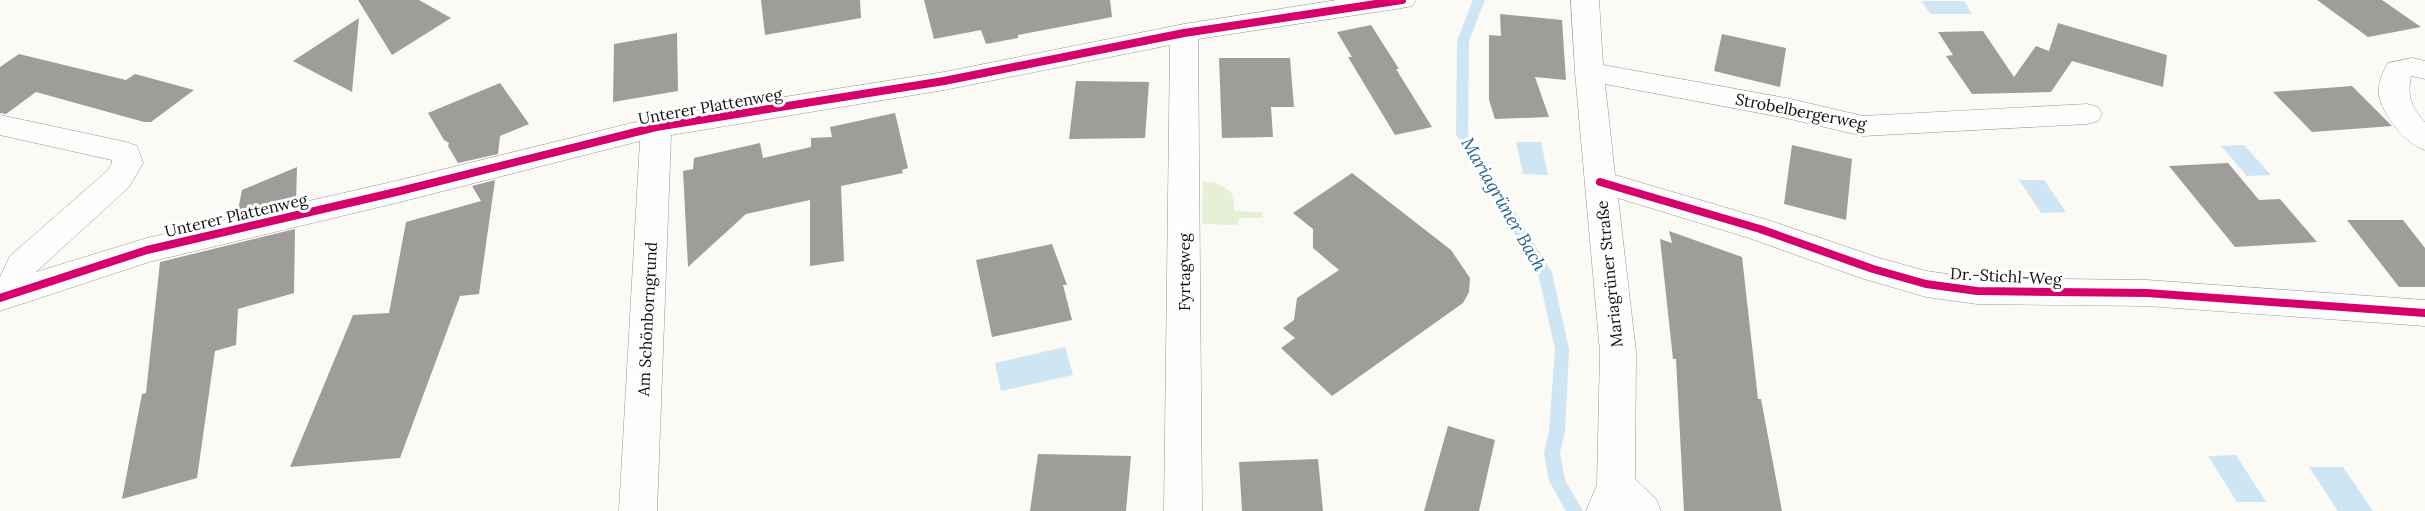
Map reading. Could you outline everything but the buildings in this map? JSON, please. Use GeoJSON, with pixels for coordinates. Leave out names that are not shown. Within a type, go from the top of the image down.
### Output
{"type":"FeatureCollection","features":[{"type":"Feature","properties":{"kind":"street","name":"Unterer Plattenweg"},"geometry":{"type":"LineString","coordinates":[[5,295],[147,250],[396,192],[656,127],[944,81],[1184,33],[1402,0]]}},
{"type":"Feature","properties":{"kind":"street","name":"Mariagrüner Straße"},"geometry":{"type":"LineString","coordinates":[[1585,0],[1589,72],[1617,351],[1610,498]]}},
{"type":"Feature","properties":{"kind":"street","name":"Fyrtagweg"},"geometry":{"type":"LineString","coordinates":[[1184,33],[1184,511]]}},
{"type":"Feature","properties":{"kind":"street"},"geometry":{"type":"LineString","coordinates":[[2425,69],[2412,67],[2398,70],[2393,94],[2406,121],[2425,140]]}},
{"type":"Feature","properties":{"kind":"street","name":"Strobelbergerweg"},"geometry":{"type":"LineString","coordinates":[[1589,72],[1786,108],[1863,126],[2087,114]]}},
{"type":"Feature","properties":{"kind":"street"},"geometry":{"type":"LineString","coordinates":[[0,125],[126,153],[128,163],[118,179],[22,265],[5,295]]}},
{"type":"Feature","properties":{"kind":"street","name":"Am Schönborngrund"},"geometry":{"type":"LineString","coordinates":[[638,511],[656,127]]}},
{"type":"Feature","properties":{"kind":"street","name":"Dr.-Stichl-Weg"},"geometry":{"type":"LineString","coordinates":[[1600,182],[1760,229],[1873,269],[1926,284],[1977,291],[2147,293],[2425,313]]}},
{"type":"Feature","properties":{"kind":"street"},"geometry":{"type":"LineString","coordinates":[[1610,498],[1642,511]]}},
{"type":"Feature","properties":{"kind":"green space"},"geometry":{"type":"Polygon","coordinates":[[[1203,181],[1217,183],[1232,193],[1235,211],[1262,212],[1263,218],[1239,218],[1238,225],[1202,224],[1203,181]]]}},
{"type":"Feature","properties":{"kind":"water"},"geometry":{"type":"Polygon","coordinates":[[[1922,1],[1964,1],[1972,14],[1930,14],[1922,1]]]}},
{"type":"Feature","properties":{"kind":"water"},"geometry":{"type":"Polygon","coordinates":[[[1516,142],[1541,142],[1548,175],[1523,174],[1516,142]]]}},
{"type":"Feature","properties":{"kind":"water"},"geometry":{"type":"Polygon","coordinates":[[[2244,145],[2271,175],[2247,176],[2221,146],[2244,145]]]}},
{"type":"Feature","properties":{"kind":"water"},"geometry":{"type":"Polygon","coordinates":[[[2019,180],[2044,180],[2066,212],[2041,213],[2019,180]]]}},
{"type":"Feature","properties":{"kind":"water"},"geometry":{"type":"Polygon","coordinates":[[[1065,347],[1073,375],[1001,391],[995,363],[1065,347]]]}},
{"type":"Feature","properties":{"kind":"water"},"geometry":{"type":"Polygon","coordinates":[[[2236,455],[2266,502],[2237,502],[2208,456],[2236,455]]]}},
{"type":"Feature","properties":{"kind":"water"},"geometry":{"type":"Polygon","coordinates":[[[2309,467],[2343,467],[2373,511],[2338,511],[2309,467]]]}},
{"type":"Feature","properties":{"kind":"waterway","name":"Mariagrüner Bach"},"geometry":{"type":"LineString","coordinates":[[1479,0],[1463,41],[1462,134],[1545,273],[1562,349],[1557,431],[1552,453],[1557,481],[1575,511]]}},
{"type":"Feature","properties":{"kind":"cycle path"},"geometry":{"type":"LineString","coordinates":[[0,298],[147,250],[396,192],[656,127],[944,81],[1184,33],[1402,0]]}},
{"type":"Feature","properties":{"kind":"cycle path"},"geometry":{"type":"LineString","coordinates":[[1600,182],[1760,229],[1873,269],[1926,284],[1977,291],[2147,293],[2425,313]]}}]}
